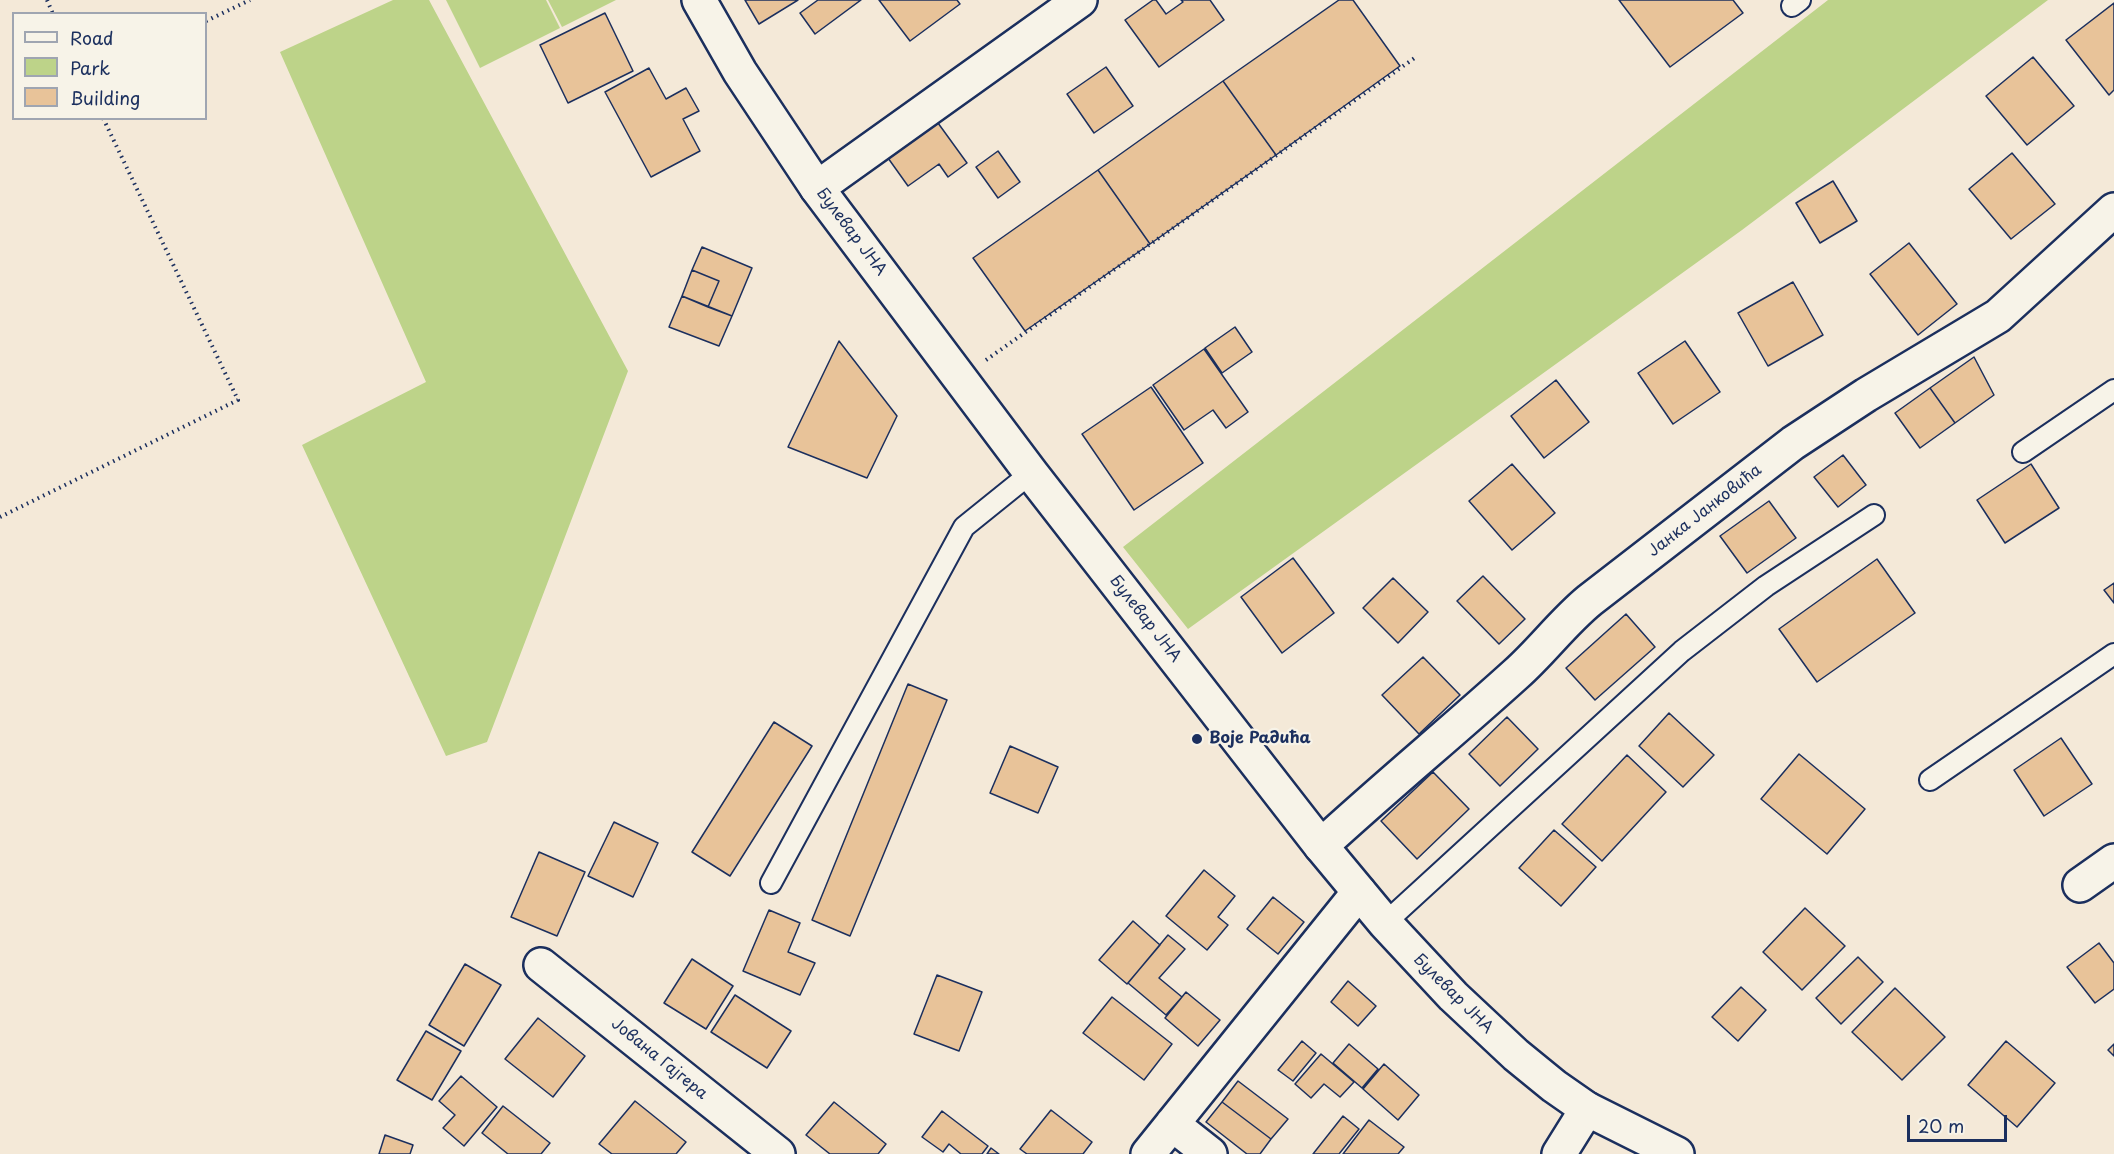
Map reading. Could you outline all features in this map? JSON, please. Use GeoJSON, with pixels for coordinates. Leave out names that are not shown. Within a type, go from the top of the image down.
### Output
{"type":"FeatureCollection","features":[{"type":"Feature","properties":{"kind":"street","name":"Булевар ЈНА"},"geometry":{"type":"LineString","coordinates":[[699,0],[740,72],[817,188],[1031,473],[1359,892],[1423,966],[1493,1033],[1554,1086],[1587,1109],[1677,1154]]}},
{"type":"Feature","properties":{"kind":"street"},"geometry":{"type":"LineString","coordinates":[[817,188],[1080,0]]}},
{"type":"Feature","properties":{"kind":"street","name":"Јанка Јанковића"},"geometry":{"type":"LineString","coordinates":[[1321,846],[1417,758],[1517,674],[1566,621],[1590,600],[1793,443],[1866,395],[1998,316],[2114,210]]}},
{"type":"Feature","properties":{"kind":"street"},"geometry":{"type":"LineString","coordinates":[[2080,885],[2114,861]]}},
{"type":"Feature","properties":{"kind":"street"},"geometry":{"type":"LineString","coordinates":[[1148,1154],[1359,892]]}},
{"type":"Feature","properties":{"kind":"street","name":"Јована Гајгера"},"geometry":{"type":"LineString","coordinates":[[541,965],[778,1154]]}},
{"type":"Feature","properties":{"kind":"street"},"geometry":{"type":"LineString","coordinates":[[1559,1154],[1587,1109]]}},
{"type":"Feature","properties":{"kind":"street"},"geometry":{"type":"LineString","coordinates":[[1172,1124],[1210,1154]]}},
{"type":"Feature","properties":{"kind":"lane"},"geometry":{"type":"LineString","coordinates":[[2023,452],[2114,390]]}},
{"type":"Feature","properties":{"kind":"lane"},"geometry":{"type":"LineString","coordinates":[[771,883],[964,527],[1031,473]]}},
{"type":"Feature","properties":{"kind":"lane"},"geometry":{"type":"LineString","coordinates":[[1385,922],[1682,651],[1766,586],[1874,515]]}},
{"type":"Feature","properties":{"kind":"lane"},"geometry":{"type":"LineString","coordinates":[[1930,780],[2114,654]]}},
{"type":"Feature","properties":{"kind":"path"},"geometry":{"type":"LineString","coordinates":[[207,21],[250,0]]}},
{"type":"Feature","properties":{"kind":"path"},"geometry":{"type":"LineString","coordinates":[[983,362],[1416,57]]}},
{"type":"Feature","properties":{"kind":"path"},"geometry":{"type":"LineString","coordinates":[[0,517],[238,400],[104,120]]}},
{"type":"Feature","properties":{"kind":"green space"},"geometry":{"type":"Polygon","coordinates":[[[393,0],[429,0],[628,371],[487,742],[446,756],[302,445],[426,382],[280,52],[393,0]]]}},
{"type":"Feature","properties":{"kind":"green space"},"geometry":{"type":"Polygon","coordinates":[[[446,0],[546,0],[560,28],[480,68],[446,0]]]}},
{"type":"Feature","properties":{"kind":"green space"},"geometry":{"type":"Polygon","coordinates":[[[548,0],[616,0],[562,27],[548,0]]]}},
{"type":"Feature","properties":{"kind":"green space"},"geometry":{"type":"Polygon","coordinates":[[[1828,0],[2048,0],[1742,230],[1188,629],[1123,547],[1828,0]]]}},
{"type":"Feature","properties":{"kind":"building"},"geometry":{"type":"Polygon","coordinates":[[[745,0],[798,0],[759,24],[745,0]]]}},
{"type":"Feature","properties":{"kind":"building"},"geometry":{"type":"Polygon","coordinates":[[[818,0],[861,0],[815,34],[800,13],[818,0]]]}},
{"type":"Feature","properties":{"kind":"building"},"geometry":{"type":"Polygon","coordinates":[[[879,0],[957,0],[960,4],[910,41],[879,0]]]}},
{"type":"Feature","properties":{"kind":"building"},"geometry":{"type":"Polygon","coordinates":[[[1156,0],[1166,14],[1183,2],[1181,0],[1210,0],[1224,20],[1159,67],[1125,20],[1156,0]]]}},
{"type":"Feature","properties":{"kind":"building"},"geometry":{"type":"Polygon","coordinates":[[[1339,0],[1353,0],[1400,66],[1276,155],[1223,81],[1339,0]]]}},
{"type":"Feature","properties":{"kind":"building"},"geometry":{"type":"Polygon","coordinates":[[[1619,0],[1733,0],[1743,13],[1670,67],[1619,0]]]}},
{"type":"Feature","properties":{"kind":"building"},"geometry":{"type":"Polygon","coordinates":[[[2114,3],[2114,90],[2109,95],[2066,40],[2114,3]]]}},
{"type":"Feature","properties":{"kind":"building"},"geometry":{"type":"Polygon","coordinates":[[[605,13],[633,71],[568,103],[540,45],[605,13]]]}},
{"type":"Feature","properties":{"kind":"building"},"geometry":{"type":"Polygon","coordinates":[[[2033,57],[2074,106],[2027,145],[1986,96],[2033,57]]]}},
{"type":"Feature","properties":{"kind":"building"},"geometry":{"type":"Polygon","coordinates":[[[1106,67],[1133,106],[1094,133],[1067,94],[1106,67]]]}},
{"type":"Feature","properties":{"kind":"building"},"geometry":{"type":"Polygon","coordinates":[[[649,68],[666,99],[686,88],[699,111],[683,119],[700,151],[651,177],[605,92],[649,68]]]}},
{"type":"Feature","properties":{"kind":"building"},"geometry":{"type":"Polygon","coordinates":[[[1223,81],[1276,155],[1150,244],[1098,170],[1223,81]]]}},
{"type":"Feature","properties":{"kind":"building"},"geometry":{"type":"Polygon","coordinates":[[[938,123],[967,163],[948,177],[939,164],[908,186],[888,158],[938,123]]]}},
{"type":"Feature","properties":{"kind":"building"},"geometry":{"type":"Polygon","coordinates":[[[998,151],[1020,182],[998,198],[976,167],[998,151]]]}},
{"type":"Feature","properties":{"kind":"building"},"geometry":{"type":"Polygon","coordinates":[[[2012,153],[2055,204],[2011,239],[1969,189],[2012,153]]]}},
{"type":"Feature","properties":{"kind":"building"},"geometry":{"type":"Polygon","coordinates":[[[1098,170],[1150,244],[1025,331],[973,258],[1098,170]]]}},
{"type":"Feature","properties":{"kind":"building"},"geometry":{"type":"Polygon","coordinates":[[[1833,181],[1857,221],[1820,243],[1796,203],[1833,181]]]}},
{"type":"Feature","properties":{"kind":"building"},"geometry":{"type":"Polygon","coordinates":[[[1909,243],[1957,304],[1918,335],[1870,274],[1909,243]]]}},
{"type":"Feature","properties":{"kind":"building"},"geometry":{"type":"Polygon","coordinates":[[[702,247],[752,268],[732,316],[708,307],[719,281],[692,270],[702,247]]]}},
{"type":"Feature","properties":{"kind":"building"},"geometry":{"type":"Polygon","coordinates":[[[692,270],[719,281],[708,307],[682,296],[692,270]]]}},
{"type":"Feature","properties":{"kind":"building"},"geometry":{"type":"Polygon","coordinates":[[[1793,282],[1823,335],[1768,366],[1738,313],[1793,282]]]}},
{"type":"Feature","properties":{"kind":"building"},"geometry":{"type":"Polygon","coordinates":[[[682,296],[732,316],[719,346],[669,327],[682,296]]]}},
{"type":"Feature","properties":{"kind":"building"},"geometry":{"type":"Polygon","coordinates":[[[1235,327],[1252,352],[1222,373],[1205,348],[1235,327]]]}},
{"type":"Feature","properties":{"kind":"building"},"geometry":{"type":"Polygon","coordinates":[[[839,341],[897,416],[867,478],[788,447],[839,341]]]}},
{"type":"Feature","properties":{"kind":"building"},"geometry":{"type":"Polygon","coordinates":[[[1685,341],[1720,392],[1673,424],[1638,373],[1685,341]]]}},
{"type":"Feature","properties":{"kind":"building"},"geometry":{"type":"Polygon","coordinates":[[[1204,349],[1248,412],[1226,428],[1213,410],[1184,430],[1153,385],[1204,349]]]}},
{"type":"Feature","properties":{"kind":"building"},"geometry":{"type":"Polygon","coordinates":[[[1974,357],[1994,395],[1955,423],[1930,388],[1974,357]]]}},
{"type":"Feature","properties":{"kind":"building"},"geometry":{"type":"Polygon","coordinates":[[[1556,380],[1589,422],[1544,458],[1511,416],[1556,380]]]}},
{"type":"Feature","properties":{"kind":"building"},"geometry":{"type":"Polygon","coordinates":[[[1151,387],[1203,463],[1134,510],[1082,434],[1151,387]]]}},
{"type":"Feature","properties":{"kind":"building"},"geometry":{"type":"Polygon","coordinates":[[[1930,388],[1955,423],[1920,448],[1895,413],[1930,388]]]}},
{"type":"Feature","properties":{"kind":"building"},"geometry":{"type":"Polygon","coordinates":[[[1843,455],[1866,485],[1838,507],[1814,477],[1843,455]]]}},
{"type":"Feature","properties":{"kind":"building"},"geometry":{"type":"Polygon","coordinates":[[[1512,464],[1555,513],[1512,550],[1469,501],[1512,464]]]}},
{"type":"Feature","properties":{"kind":"building"},"geometry":{"type":"Polygon","coordinates":[[[2031,464],[2059,508],[2005,543],[1977,500],[2031,464]]]}},
{"type":"Feature","properties":{"kind":"building"},"geometry":{"type":"Polygon","coordinates":[[[1769,501],[1796,538],[1747,573],[1720,536],[1769,501]]]}},
{"type":"Feature","properties":{"kind":"building"},"geometry":{"type":"Polygon","coordinates":[[[1293,558],[1334,613],[1282,653],[1241,597],[1293,558]]]}},
{"type":"Feature","properties":{"kind":"building"},"geometry":{"type":"Polygon","coordinates":[[[1877,559],[1915,613],[1817,682],[1779,629],[1877,559]]]}},
{"type":"Feature","properties":{"kind":"building"},"geometry":{"type":"Polygon","coordinates":[[[1483,576],[1525,619],[1499,644],[1457,601],[1483,576]]]}},
{"type":"Feature","properties":{"kind":"building"},"geometry":{"type":"Polygon","coordinates":[[[1393,578],[1428,612],[1398,643],[1363,608],[1393,578]]]}},
{"type":"Feature","properties":{"kind":"building"},"geometry":{"type":"Polygon","coordinates":[[[2114,583],[2114,603],[2104,590],[2114,583]]]}},
{"type":"Feature","properties":{"kind":"building"},"geometry":{"type":"Polygon","coordinates":[[[1626,614],[1655,647],[1595,700],[1566,668],[1626,614]]]}},
{"type":"Feature","properties":{"kind":"building"},"geometry":{"type":"Polygon","coordinates":[[[1423,657],[1460,695],[1419,734],[1382,695],[1423,657]]]}},
{"type":"Feature","properties":{"kind":"building"},"geometry":{"type":"Polygon","coordinates":[[[908,684],[947,700],[850,936],[812,920],[908,684]]]}},
{"type":"Feature","properties":{"kind":"building"},"geometry":{"type":"Polygon","coordinates":[[[1669,713],[1714,755],[1683,787],[1639,746],[1669,713]]]}},
{"type":"Feature","properties":{"kind":"building"},"geometry":{"type":"Polygon","coordinates":[[[1507,717],[1538,749],[1500,786],[1469,754],[1507,717]]]}},
{"type":"Feature","properties":{"kind":"building"},"geometry":{"type":"Polygon","coordinates":[[[774,722],[812,746],[730,876],[692,852],[774,722]]]}},
{"type":"Feature","properties":{"kind":"building"},"geometry":{"type":"Polygon","coordinates":[[[2061,738],[2092,784],[2044,816],[2014,770],[2061,738]]]}},
{"type":"Feature","properties":{"kind":"building"},"geometry":{"type":"Polygon","coordinates":[[[1010,746],[1058,767],[1038,813],[990,793],[1010,746]]]}},
{"type":"Feature","properties":{"kind":"building"},"geometry":{"type":"Polygon","coordinates":[[[1799,754],[1865,809],[1827,854],[1761,799],[1799,754]]]}},
{"type":"Feature","properties":{"kind":"building"},"geometry":{"type":"Polygon","coordinates":[[[1627,755],[1666,792],[1602,861],[1562,824],[1627,755]]]}},
{"type":"Feature","properties":{"kind":"building"},"geometry":{"type":"Polygon","coordinates":[[[1433,772],[1469,809],[1417,859],[1381,821],[1433,772]]]}},
{"type":"Feature","properties":{"kind":"building"},"geometry":{"type":"Polygon","coordinates":[[[614,822],[658,843],[633,897],[588,876],[614,822]]]}},
{"type":"Feature","properties":{"kind":"building"},"geometry":{"type":"Polygon","coordinates":[[[1554,830],[1596,867],[1561,906],[1519,868],[1554,830]]]}},
{"type":"Feature","properties":{"kind":"building"},"geometry":{"type":"Polygon","coordinates":[[[539,852],[585,872],[557,936],[511,917],[539,852]]]}},
{"type":"Feature","properties":{"kind":"building"},"geometry":{"type":"Polygon","coordinates":[[[1204,870],[1235,896],[1218,917],[1228,925],[1207,950],[1166,916],[1204,870]]]}},
{"type":"Feature","properties":{"kind":"building"},"geometry":{"type":"Polygon","coordinates":[[[1273,897],[1304,922],[1278,954],[1247,929],[1273,897]]]}},
{"type":"Feature","properties":{"kind":"building"},"geometry":{"type":"Polygon","coordinates":[[[1805,908],[1845,946],[1802,990],[1763,952],[1805,908]]]}},
{"type":"Feature","properties":{"kind":"building"},"geometry":{"type":"Polygon","coordinates":[[[769,910],[800,923],[788,952],[815,963],[800,995],[743,971],[769,910]]]}},
{"type":"Feature","properties":{"kind":"building"},"geometry":{"type":"Polygon","coordinates":[[[1133,921],[1160,945],[1127,984],[1099,960],[1133,921]]]}},
{"type":"Feature","properties":{"kind":"building"},"geometry":{"type":"Polygon","coordinates":[[[1168,935],[1185,949],[1159,978],[1182,997],[1166,1015],[1128,983],[1168,935]]]}},
{"type":"Feature","properties":{"kind":"building"},"geometry":{"type":"Polygon","coordinates":[[[2099,943],[2114,963],[2114,989],[2095,1003],[2067,967],[2099,943]]]}},
{"type":"Feature","properties":{"kind":"building"},"geometry":{"type":"Polygon","coordinates":[[[1858,957],[1883,982],[1841,1024],[1816,998],[1858,957]]]}},
{"type":"Feature","properties":{"kind":"building"},"geometry":{"type":"Polygon","coordinates":[[[692,959],[733,986],[706,1029],[664,1003],[692,959]]]}},
{"type":"Feature","properties":{"kind":"building"},"geometry":{"type":"Polygon","coordinates":[[[465,964],[501,985],[464,1046],[429,1025],[465,964]]]}},
{"type":"Feature","properties":{"kind":"building"},"geometry":{"type":"Polygon","coordinates":[[[937,975],[982,992],[959,1051],[914,1034],[937,975]]]}},
{"type":"Feature","properties":{"kind":"building"},"geometry":{"type":"Polygon","coordinates":[[[1348,981],[1376,1006],[1358,1026],[1331,1002],[1348,981]]]}},
{"type":"Feature","properties":{"kind":"building"},"geometry":{"type":"Polygon","coordinates":[[[1741,987],[1766,1010],[1738,1041],[1712,1017],[1741,987]]]}},
{"type":"Feature","properties":{"kind":"building"},"geometry":{"type":"Polygon","coordinates":[[[1895,988],[1945,1037],[1902,1080],[1852,1032],[1895,988]]]}},
{"type":"Feature","properties":{"kind":"building"},"geometry":{"type":"Polygon","coordinates":[[[1186,992],[1220,1020],[1198,1046],[1165,1018],[1186,992]]]}},
{"type":"Feature","properties":{"kind":"building"},"geometry":{"type":"Polygon","coordinates":[[[735,995],[791,1031],[767,1068],[711,1032],[735,995]]]}},
{"type":"Feature","properties":{"kind":"building"},"geometry":{"type":"Polygon","coordinates":[[[1112,997],[1172,1044],[1144,1080],[1083,1033],[1112,997]]]}},
{"type":"Feature","properties":{"kind":"building"},"geometry":{"type":"Polygon","coordinates":[[[538,1018],[585,1056],[553,1097],[505,1059],[538,1018]]]}},
{"type":"Feature","properties":{"kind":"building"},"geometry":{"type":"Polygon","coordinates":[[[426,1031],[461,1051],[432,1100],[397,1080],[426,1031]]]}},
{"type":"Feature","properties":{"kind":"building"},"geometry":{"type":"Polygon","coordinates":[[[1302,1041],[1316,1053],[1293,1081],[1278,1070],[1302,1041]]]}},
{"type":"Feature","properties":{"kind":"building"},"geometry":{"type":"Polygon","coordinates":[[[2006,1041],[2055,1083],[2017,1127],[1968,1085],[2006,1041]]]}},
{"type":"Feature","properties":{"kind":"building"},"geometry":{"type":"Polygon","coordinates":[[[1349,1044],[1378,1069],[1362,1088],[1333,1063],[1349,1044]]]}},
{"type":"Feature","properties":{"kind":"building"},"geometry":{"type":"Polygon","coordinates":[[[2114,1044],[2114,1056],[2108,1050],[2114,1044]]]}},
{"type":"Feature","properties":{"kind":"building"},"geometry":{"type":"Polygon","coordinates":[[[1321,1054],[1354,1082],[1340,1097],[1324,1084],[1311,1098],[1295,1084],[1321,1054]]]}},
{"type":"Feature","properties":{"kind":"building"},"geometry":{"type":"Polygon","coordinates":[[[1384,1064],[1419,1095],[1398,1120],[1363,1089],[1384,1064]]]}},
{"type":"Feature","properties":{"kind":"building"},"geometry":{"type":"Polygon","coordinates":[[[461,1076],[497,1107],[464,1146],[443,1128],[455,1115],[439,1101],[461,1076]]]}},
{"type":"Feature","properties":{"kind":"building"},"geometry":{"type":"Polygon","coordinates":[[[1238,1081],[1288,1119],[1271,1139],[1222,1102],[1238,1081]]]}},
{"type":"Feature","properties":{"kind":"building"},"geometry":{"type":"Polygon","coordinates":[[[635,1101],[686,1142],[676,1154],[612,1154],[599,1144],[635,1101]]]}},
{"type":"Feature","properties":{"kind":"building"},"geometry":{"type":"Polygon","coordinates":[[[834,1102],[886,1144],[878,1154],[830,1154],[806,1135],[834,1102]]]}},
{"type":"Feature","properties":{"kind":"building"},"geometry":{"type":"Polygon","coordinates":[[[1222,1102],[1271,1139],[1260,1154],[1247,1154],[1206,1122],[1222,1102]]]}},
{"type":"Feature","properties":{"kind":"building"},"geometry":{"type":"Polygon","coordinates":[[[503,1106],[550,1143],[541,1154],[508,1154],[482,1133],[503,1106]]]}},
{"type":"Feature","properties":{"kind":"building"},"geometry":{"type":"Polygon","coordinates":[[[1051,1110],[1092,1142],[1083,1154],[1027,1154],[1020,1149],[1051,1110]]]}},
{"type":"Feature","properties":{"kind":"building"},"geometry":{"type":"Polygon","coordinates":[[[942,1111],[988,1146],[982,1154],[961,1154],[949,1144],[943,1152],[922,1137],[942,1111]]]}},
{"type":"Feature","properties":{"kind":"building"},"geometry":{"type":"Polygon","coordinates":[[[1343,1116],[1359,1129],[1339,1154],[1313,1154],[1343,1116]]]}},
{"type":"Feature","properties":{"kind":"building"},"geometry":{"type":"Polygon","coordinates":[[[1369,1120],[1404,1147],[1398,1154],[1343,1154],[1369,1120]]]}},
{"type":"Feature","properties":{"kind":"building"},"geometry":{"type":"Polygon","coordinates":[[[385,1135],[413,1145],[410,1154],[379,1154],[385,1135]]]}},
{"type":"Feature","properties":{"kind":"building"},"geometry":{"type":"Polygon","coordinates":[[[991,1148],[999,1154],[987,1154],[991,1148]]]}},
{"type":"Feature","properties":{"kind":"place","name":"Воје Радића"},"geometry":{"type":"Point","coordinates":[1197,739]}}]}
